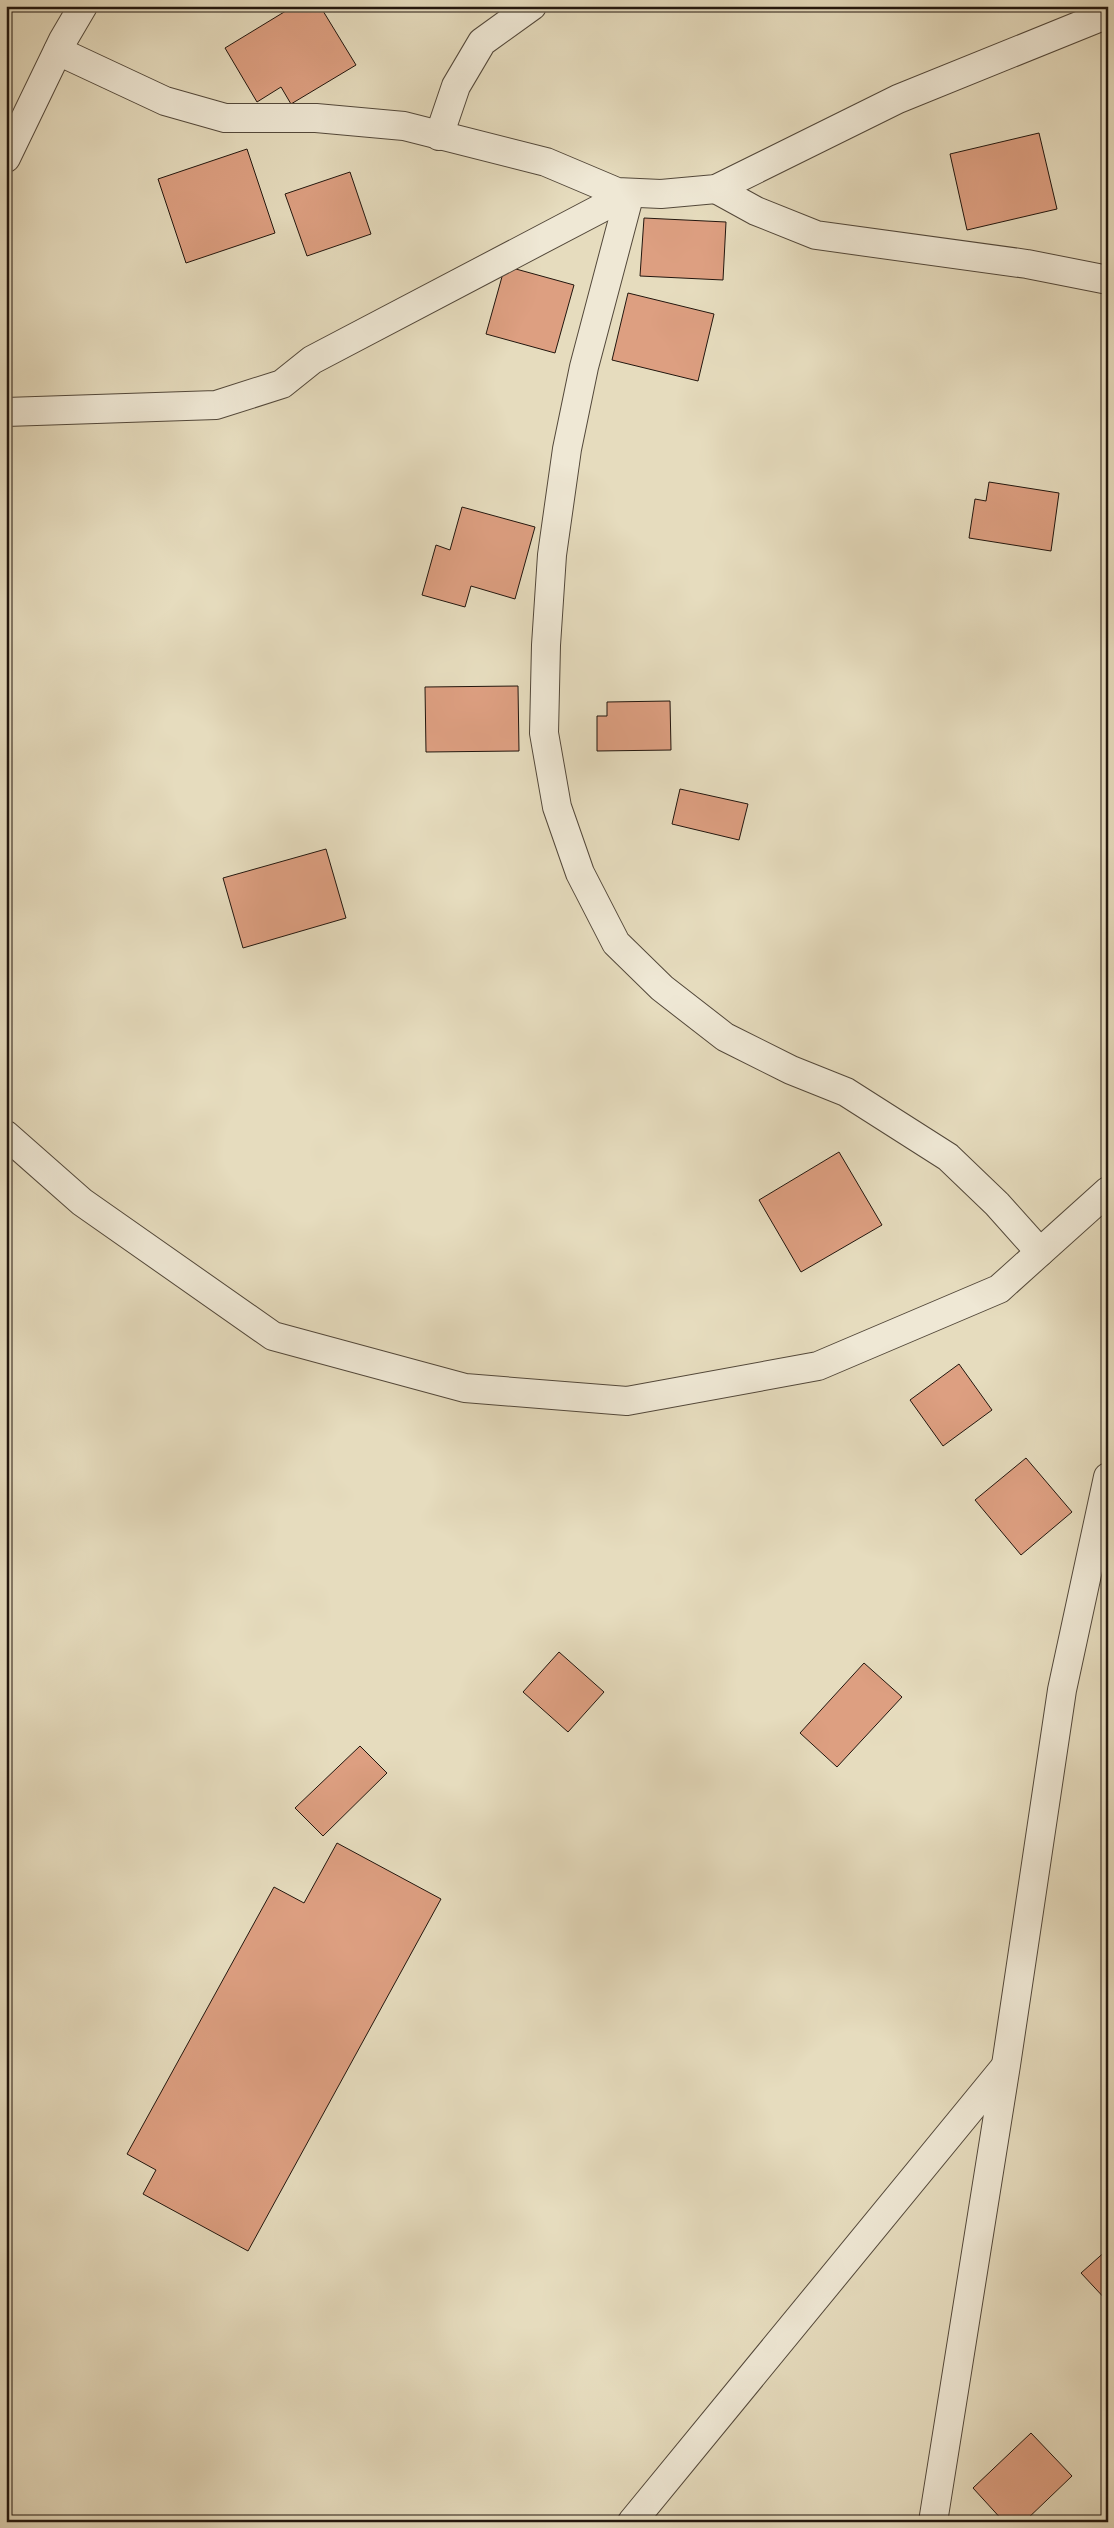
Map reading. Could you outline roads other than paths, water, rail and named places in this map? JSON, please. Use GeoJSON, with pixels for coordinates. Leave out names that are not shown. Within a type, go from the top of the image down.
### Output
{"type":"FeatureCollection","features":[{"type":"Feature","properties":{"kind":"street"},"geometry":{"type":"LineString","coordinates":[[6,158],[82,6]]}},
{"type":"Feature","properties":{"kind":"street"},"geometry":{"type":"LineString","coordinates":[[439,136],[456,86],[482,42],[532,6]]}},
{"type":"Feature","properties":{"kind":"street"},"geometry":{"type":"LineString","coordinates":[[58,51],[165,101],[225,118],[316,118],[404,126],[546,162],[617,192],[661,194],[716,189],[898,99],[1108,14]]}},
{"type":"Feature","properties":{"kind":"street"},"geometry":{"type":"LineString","coordinates":[[716,189],[756,211],[816,235],[1027,264],[1108,280]]}},
{"type":"Feature","properties":{"kind":"street"},"geometry":{"type":"LineString","coordinates":[[6,412],[216,405],[282,384],[312,360],[630,193]]}},
{"type":"Feature","properties":{"kind":"street"},"geometry":{"type":"LineString","coordinates":[[630,193],[584,367],[567,449],[552,555],[546,646],[544,733],[557,807],[580,873],[616,943],[662,988],[725,1037],[792,1070],[846,1092],[948,1157],[997,1204],[1040,1252]]}},
{"type":"Feature","properties":{"kind":"street"},"geometry":{"type":"LineString","coordinates":[[6,1135],[82,1202],[273,1336],[465,1388],[627,1401],[818,1366],[999,1289],[1108,1191]]}},
{"type":"Feature","properties":{"kind":"street"},"geometry":{"type":"LineString","coordinates":[[933,2522],[1006,2065],[1062,1690],[1106,1492]]}},
{"type":"Feature","properties":{"kind":"street"},"geometry":{"type":"LineString","coordinates":[[632,2522],[1006,2065]]}}]}
